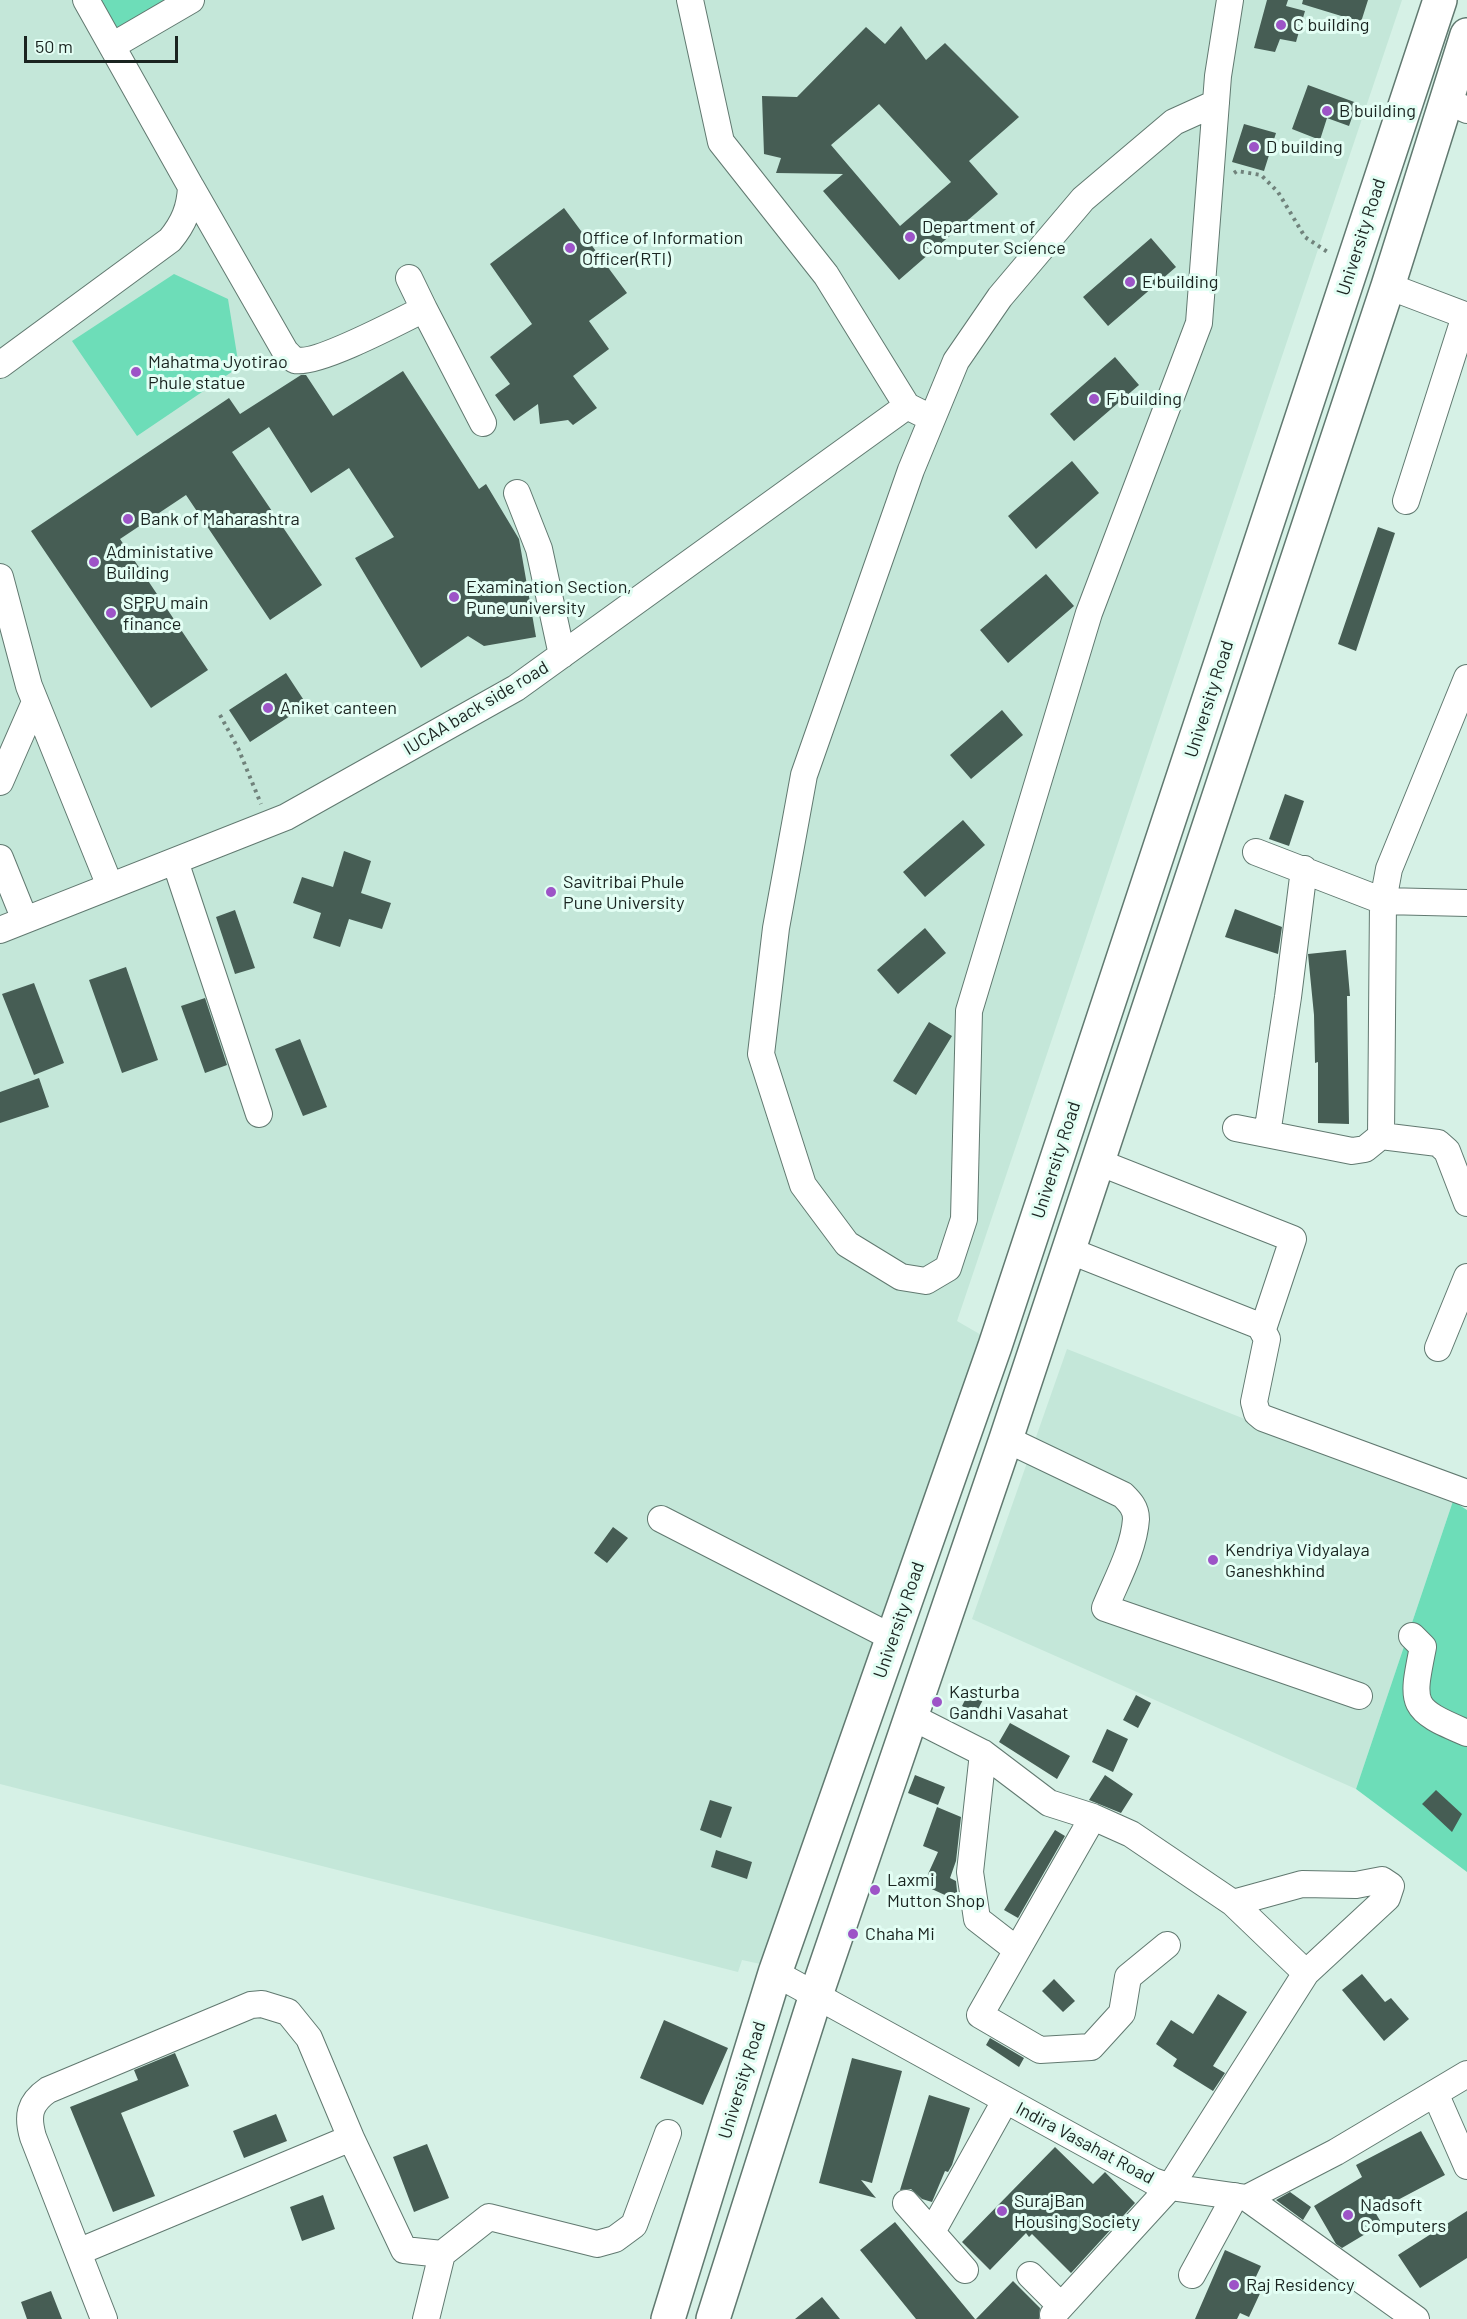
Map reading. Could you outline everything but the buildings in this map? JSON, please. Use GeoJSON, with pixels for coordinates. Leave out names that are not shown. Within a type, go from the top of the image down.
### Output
{"type":"FeatureCollection","features":[{"type":"Feature","properties":{"kind":"main road","name":"University Road"},"geometry":{"type":"LineString","coordinates":[[668,2319],[775,1973],[995,1346],[1440,0]]}},
{"type":"Feature","properties":{"kind":"main road"},"geometry":{"type":"LineString","coordinates":[[713,2319],[816,1995],[1006,1439],[1388,286],[1456,105],[1467,35]]}},
{"type":"Feature","properties":{"kind":"street"},"geometry":{"type":"LineString","coordinates":[[86,0],[285,351],[294,360],[309,360],[333,351],[424,309]]}},
{"type":"Feature","properties":{"kind":"street"},"geometry":{"type":"LineString","coordinates":[[112,46],[191,0]]}},
{"type":"Feature","properties":{"kind":"street"},"geometry":{"type":"LineString","coordinates":[[690,0],[721,142],[826,274],[907,406],[932,418]]}},
{"type":"Feature","properties":{"kind":"street"},"geometry":{"type":"LineString","coordinates":[[1216,103],[1174,122],[1083,199],[987,315],[956,361],[911,470],[804,775],[776,928],[761,1054],[803,1185],[847,1244],[901,1277],[926,1281],[948,1268],[964,1219],[969,1011],[1089,613],[1199,323],[1216,103],[1230,0]]}},
{"type":"Feature","properties":{"kind":"street"},"geometry":{"type":"LineString","coordinates":[[0,365],[170,240],[187,216],[191,187]]}},
{"type":"Feature","properties":{"kind":"street"},"geometry":{"type":"LineString","coordinates":[[409,278],[483,423]]}},
{"type":"Feature","properties":{"kind":"street"},"geometry":{"type":"LineString","coordinates":[[1388,286],[1466,316],[1406,501]]}},
{"type":"Feature","properties":{"kind":"street","name":"IUCAA back side road"},"geometry":{"type":"LineString","coordinates":[[0,930],[286,818],[516,688],[907,406]]}},
{"type":"Feature","properties":{"kind":"street"},"geometry":{"type":"LineString","coordinates":[[517,493],[539,549],[562,655]]}},
{"type":"Feature","properties":{"kind":"street"},"geometry":{"type":"LineString","coordinates":[[0,577],[35,702],[110,886]]}},
{"type":"Feature","properties":{"kind":"street"},"geometry":{"type":"LineString","coordinates":[[1381,1136],[1383,901],[1389,869],[1467,678]]}},
{"type":"Feature","properties":{"kind":"street"},"geometry":{"type":"LineString","coordinates":[[0,782],[35,702]]}},
{"type":"Feature","properties":{"kind":"street"},"geometry":{"type":"LineString","coordinates":[[1256,852],[1383,901],[1467,903]]}},
{"type":"Feature","properties":{"kind":"street"},"geometry":{"type":"LineString","coordinates":[[0,858],[25,920]]}},
{"type":"Feature","properties":{"kind":"street"},"geometry":{"type":"LineString","coordinates":[[175,861],[259,1114]]}},
{"type":"Feature","properties":{"kind":"street"},"geometry":{"type":"LineString","coordinates":[[1267,1134],[1304,869]]}},
{"type":"Feature","properties":{"kind":"street"},"geometry":{"type":"LineString","coordinates":[[1236,1128],[1352,1151],[1365,1149],[1381,1136],[1438,1143],[1447,1151],[1467,1203]]}},
{"type":"Feature","properties":{"kind":"street"},"geometry":{"type":"LineString","coordinates":[[1098,1162],[1293,1239],[1263,1329],[1266,1344],[1254,1402],[1260,1416],[1467,1493]]}},
{"type":"Feature","properties":{"kind":"street"},"geometry":{"type":"LineString","coordinates":[[1068,1250],[1263,1329]]}},
{"type":"Feature","properties":{"kind":"street"},"geometry":{"type":"LineString","coordinates":[[1438,1348],[1467,1277]]}},
{"type":"Feature","properties":{"kind":"street"},"geometry":{"type":"LineString","coordinates":[[1006,1439],[1123,1495],[1132,1504],[1136,1518],[1127,1552],[1105,1608],[1359,1696]]}},
{"type":"Feature","properties":{"kind":"street"},"geometry":{"type":"LineString","coordinates":[[661,1519],[892,1638]]}},
{"type":"Feature","properties":{"kind":"street"},"geometry":{"type":"LineString","coordinates":[[1412,1636],[1423,1647],[1415,1693],[1418,1701],[1432,1718],[1467,1733]]}},
{"type":"Feature","properties":{"kind":"street"},"geometry":{"type":"LineString","coordinates":[[912,1717],[983,1753],[1049,1803],[1093,1817],[1131,1834],[1233,1902],[1306,1973]]}},
{"type":"Feature","properties":{"kind":"street"},"geometry":{"type":"LineString","coordinates":[[983,1753],[970,1872],[977,1919],[1017,1950]]}},
{"type":"Feature","properties":{"kind":"street"},"geometry":{"type":"LineString","coordinates":[[1093,1817],[980,2015],[1040,2050],[1091,2047],[1122,2013],[1128,1977],[1167,1945]]}},
{"type":"Feature","properties":{"kind":"street"},"geometry":{"type":"LineString","coordinates":[[1030,2275],[1057,2311],[1170,2187],[1306,1973],[1387,1899],[1391,1886],[1382,1880],[1356,1885],[1302,1884],[1233,1902]]}},
{"type":"Feature","properties":{"kind":"street","name":"Indira Vasahat Road"},"geometry":{"type":"LineString","coordinates":[[775,1973],[1154,2181],[1170,2187],[1241,2197]]}},
{"type":"Feature","properties":{"kind":"street"},"geometry":{"type":"LineString","coordinates":[[104,2319],[28,2121],[30,2109],[37,2098],[48,2090],[251,2006],[262,2004],[288,2012],[309,2038],[351,2138],[404,2250],[442,2254]]}},
{"type":"Feature","properties":{"kind":"street"},"geometry":{"type":"LineString","coordinates":[[1192,2275],[1241,2197],[1336,2152],[1467,2074]]}},
{"type":"Feature","properties":{"kind":"street"},"geometry":{"type":"LineString","coordinates":[[1435,2093],[1467,2166]]}},
{"type":"Feature","properties":{"kind":"street"},"geometry":{"type":"LineString","coordinates":[[932,2232],[1005,2101]]}},
{"type":"Feature","properties":{"kind":"street"},"geometry":{"type":"LineString","coordinates":[[426,2319],[442,2254],[489,2217],[597,2244],[615,2239],[634,2225],[668,2133]]}},
{"type":"Feature","properties":{"kind":"street"},"geometry":{"type":"LineString","coordinates":[[78,2252],[351,2138]]}},
{"type":"Feature","properties":{"kind":"street"},"geometry":{"type":"LineString","coordinates":[[1241,2197],[1416,2319]]}},
{"type":"Feature","properties":{"kind":"street"},"geometry":{"type":"LineString","coordinates":[[906,2203],[965,2270]]}},
{"type":"Feature","properties":{"kind":"path"},"geometry":{"type":"LineString","coordinates":[[1209,186],[1237,171],[1261,175],[1278,192],[1305,237],[1352,265]]}},
{"type":"Feature","properties":{"kind":"path"},"geometry":{"type":"LineString","coordinates":[[220,715],[238,748],[270,824]]}},
{"type":"Feature","properties":{"kind":"shaded area","name":"Savitribai Phule Pune University"},"geometry":{"type":"Polygon","coordinates":[[[0,0],[1402,0],[957,1321],[983,1336],[765,1965],[742,1960],[738,1972],[0,1784],[0,0]]]}},
{"type":"Feature","properties":{"kind":"shaded area","name":"Kendriya Vidyalaya Ganeshkhind"},"geometry":{"type":"Polygon","coordinates":[[[1067,1349],[1453,1501],[1356,1789],[972,1619],[1067,1349]]]}},
{"type":"Feature","properties":{"kind":"green space"},"geometry":{"type":"Polygon","coordinates":[[[87,0],[186,0],[112,46],[87,0]]]}},
{"type":"Feature","properties":{"kind":"green space"},"geometry":{"type":"Polygon","coordinates":[[[174,274],[228,299],[239,367],[137,436],[72,341],[174,274]]]}},
{"type":"Feature","properties":{"kind":"green space"},"geometry":{"type":"Polygon","coordinates":[[[1453,1501],[1467,1510],[1467,1872],[1356,1789],[1453,1501]]]}},
{"type":"Feature","properties":{"kind":"place","name":"C building"},"geometry":{"type":"Point","coordinates":[1281,25]}},
{"type":"Feature","properties":{"kind":"place","name":"B building"},"geometry":{"type":"Point","coordinates":[1327,111]}},
{"type":"Feature","properties":{"kind":"place","name":"D building"},"geometry":{"type":"Point","coordinates":[1254,147]}},
{"type":"Feature","properties":{"kind":"place","name":"Department of Computer Science"},"geometry":{"type":"Point","coordinates":[910,237]}},
{"type":"Feature","properties":{"kind":"place","name":"Office of Information Officer(RTI)"},"geometry":{"type":"Point","coordinates":[570,248]}},
{"type":"Feature","properties":{"kind":"place","name":"E building"},"geometry":{"type":"Point","coordinates":[1130,282]}},
{"type":"Feature","properties":{"kind":"place","name":"Mahatma Jyotirao Phule statue"},"geometry":{"type":"Point","coordinates":[136,372]}},
{"type":"Feature","properties":{"kind":"place","name":"F building"},"geometry":{"type":"Point","coordinates":[1094,399]}},
{"type":"Feature","properties":{"kind":"place","name":"Bank of Maharashtra"},"geometry":{"type":"Point","coordinates":[128,519]}},
{"type":"Feature","properties":{"kind":"place","name":"Administative Building"},"geometry":{"type":"Point","coordinates":[94,562]}},
{"type":"Feature","properties":{"kind":"place","name":"Examination Section, Pune university"},"geometry":{"type":"Point","coordinates":[454,597]}},
{"type":"Feature","properties":{"kind":"place","name":"SPPU main finance"},"geometry":{"type":"Point","coordinates":[111,613]}},
{"type":"Feature","properties":{"kind":"place","name":"Aniket canteen"},"geometry":{"type":"Point","coordinates":[268,708]}},
{"type":"Feature","properties":{"kind":"place","name":"Savitribai Phule Pune University"},"geometry":{"type":"Point","coordinates":[551,892]}},
{"type":"Feature","properties":{"kind":"place","name":"Kendriya Vidyalaya Ganeshkhind"},"geometry":{"type":"Point","coordinates":[1213,1560]}},
{"type":"Feature","properties":{"kind":"place","name":"Kasturba Gandhi Vasahat"},"geometry":{"type":"Point","coordinates":[937,1702]}},
{"type":"Feature","properties":{"kind":"place","name":"Laxmi Mutton Shop"},"geometry":{"type":"Point","coordinates":[875,1890]}},
{"type":"Feature","properties":{"kind":"place","name":"Chaha Mi"},"geometry":{"type":"Point","coordinates":[853,1934]}},
{"type":"Feature","properties":{"kind":"place","name":"SurajBan Housing Society"},"geometry":{"type":"Point","coordinates":[1002,2211]}},
{"type":"Feature","properties":{"kind":"place","name":"Nadsoft Computers"},"geometry":{"type":"Point","coordinates":[1348,2215]}},
{"type":"Feature","properties":{"kind":"place","name":"Raj Residency"},"geometry":{"type":"Point","coordinates":[1234,2285]}}]}
